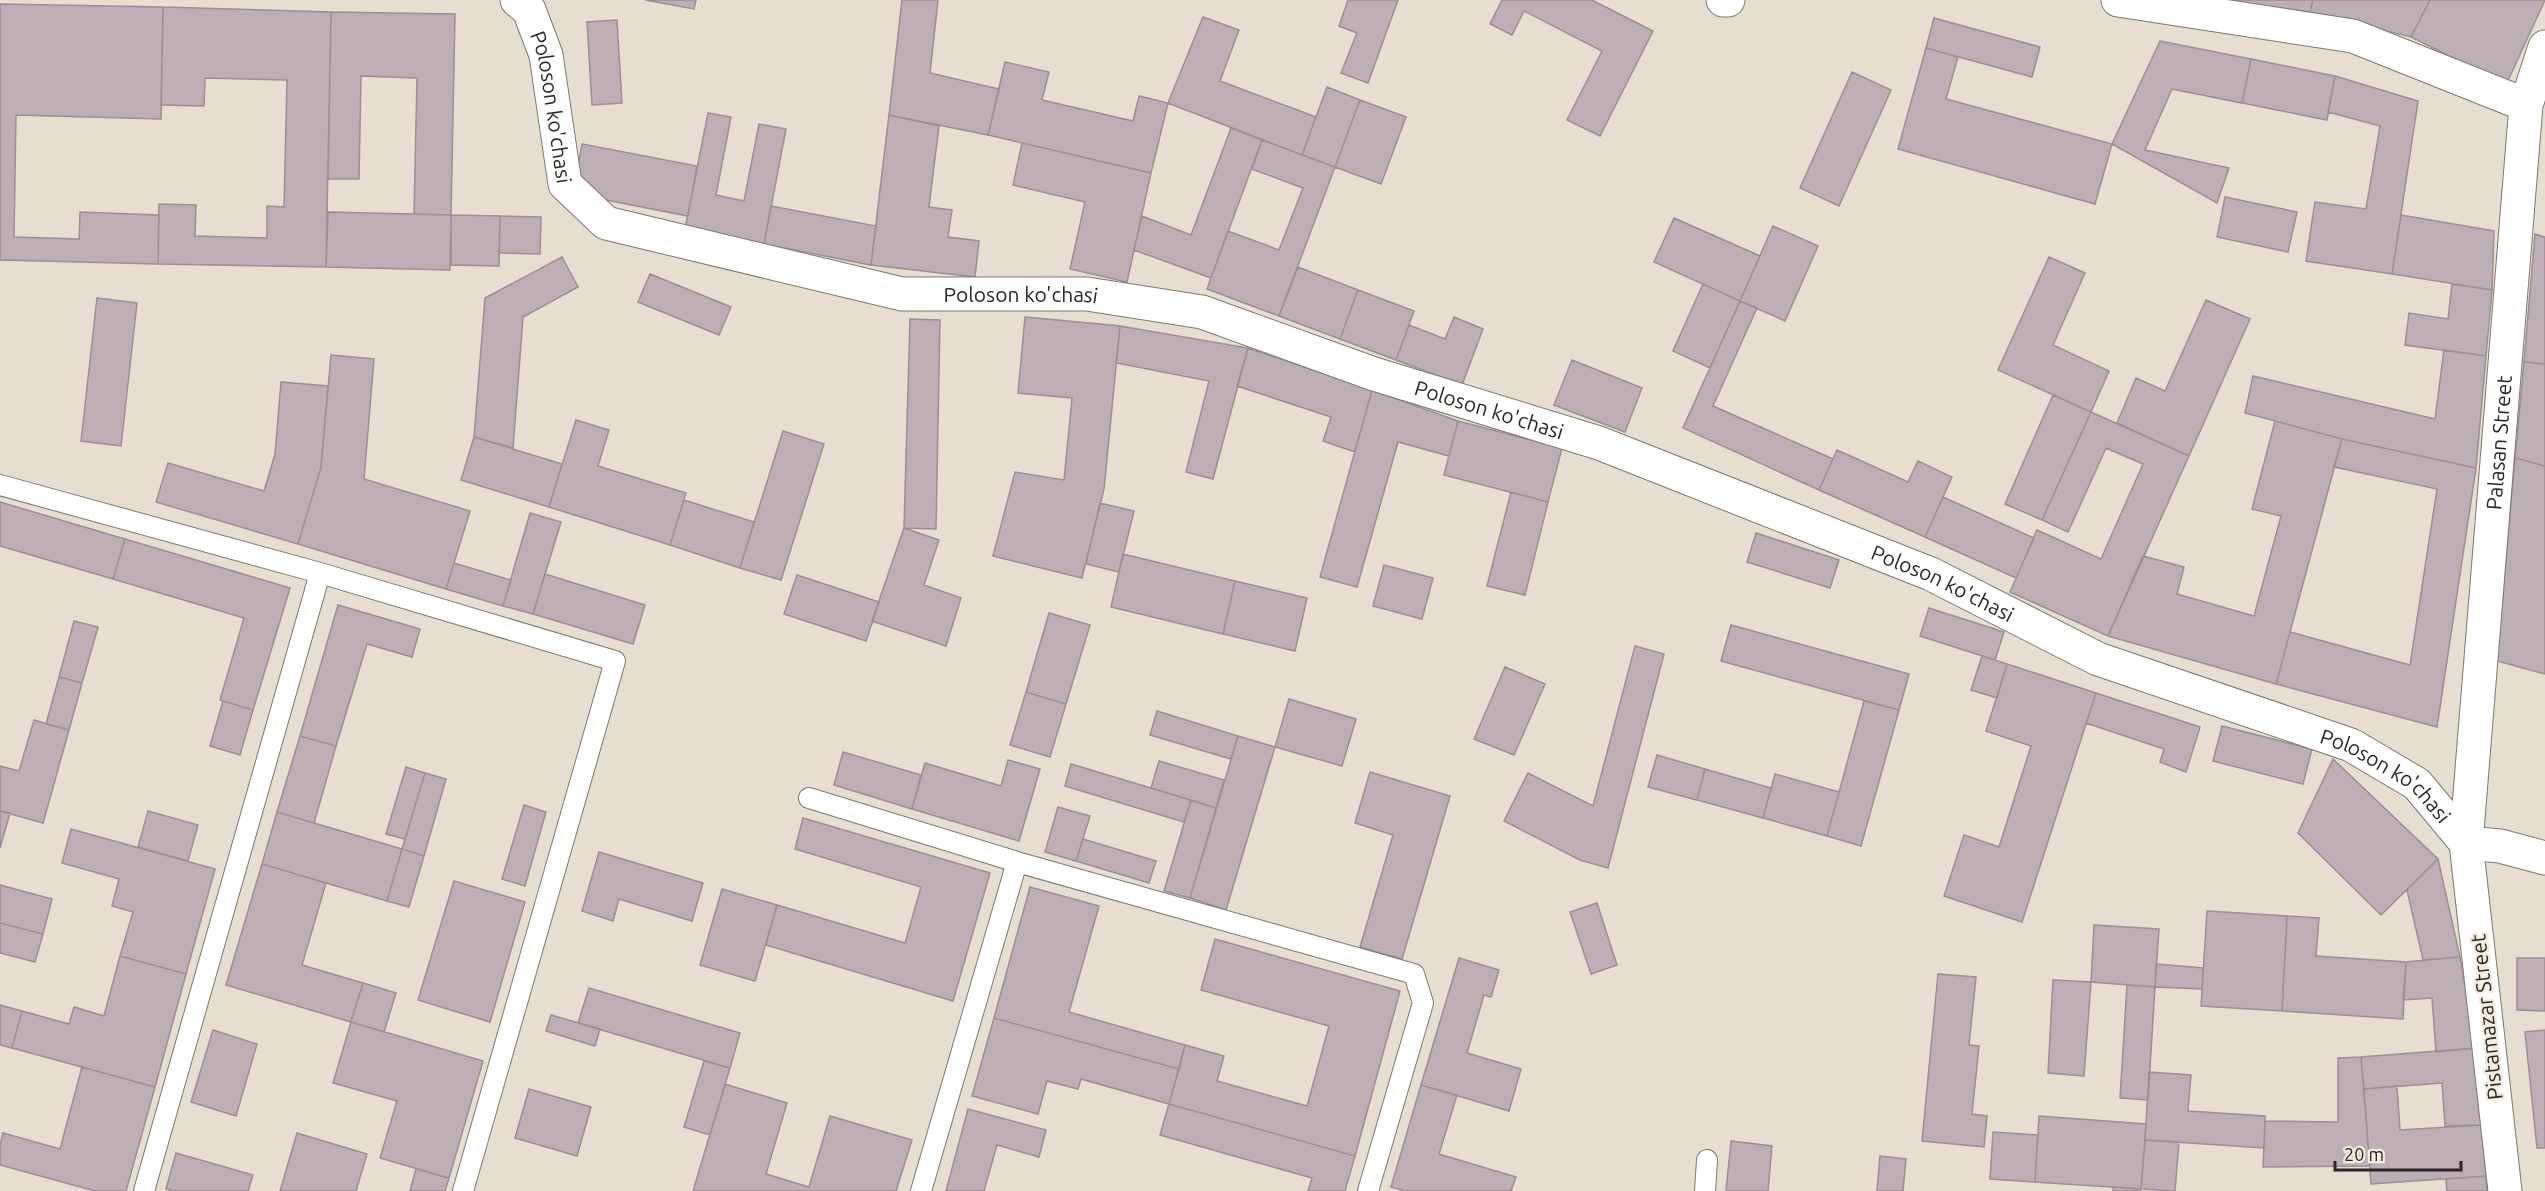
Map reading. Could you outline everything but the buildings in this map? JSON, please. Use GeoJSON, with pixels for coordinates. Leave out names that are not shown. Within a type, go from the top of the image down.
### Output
{"type":"FeatureCollection","features":[{"type":"Feature","properties":{"kind":"street","name":"Poloson ko'chasi"},"geometry":{"type":"LineString","coordinates":[[517,0],[529,10],[546,55],[565,184],[606,223],[902,294],[1087,294],[1202,312],[1374,374],[1599,443],[1931,574],[2098,659],[2351,745],[2417,784],[2466,843],[2500,846],[2545,858]]}},
{"type":"Feature","properties":{"kind":"street"},"geometry":{"type":"LineString","coordinates":[[1723,0],[1728,0]]}},
{"type":"Feature","properties":{"kind":"street"},"geometry":{"type":"LineString","coordinates":[[2118,0],[2353,36],[2526,105]]}},
{"type":"Feature","properties":{"kind":"street","name":"Palasan Street"},"geometry":{"type":"LineString","coordinates":[[2466,843],[2526,105],[2545,47]]}},
{"type":"Feature","properties":{"kind":"street","name":"Pistamazar Street"},"geometry":{"type":"LineString","coordinates":[[2466,843],[2505,1191]]}},
{"type":"Feature","properties":{"kind":"lane"},"geometry":{"type":"LineString","coordinates":[[0,485],[320,573],[615,661],[463,1191]]}},
{"type":"Feature","properties":{"kind":"lane"},"geometry":{"type":"LineString","coordinates":[[144,1191],[320,573]]}},
{"type":"Feature","properties":{"kind":"lane"},"geometry":{"type":"LineString","coordinates":[[809,798],[1017,862],[1414,974],[1423,1003],[1368,1191]]}},
{"type":"Feature","properties":{"kind":"lane"},"geometry":{"type":"LineString","coordinates":[[921,1191],[1017,862]]}},
{"type":"Feature","properties":{"kind":"lane"},"geometry":{"type":"LineString","coordinates":[[1705,1191],[1707,1160]]}}]}
